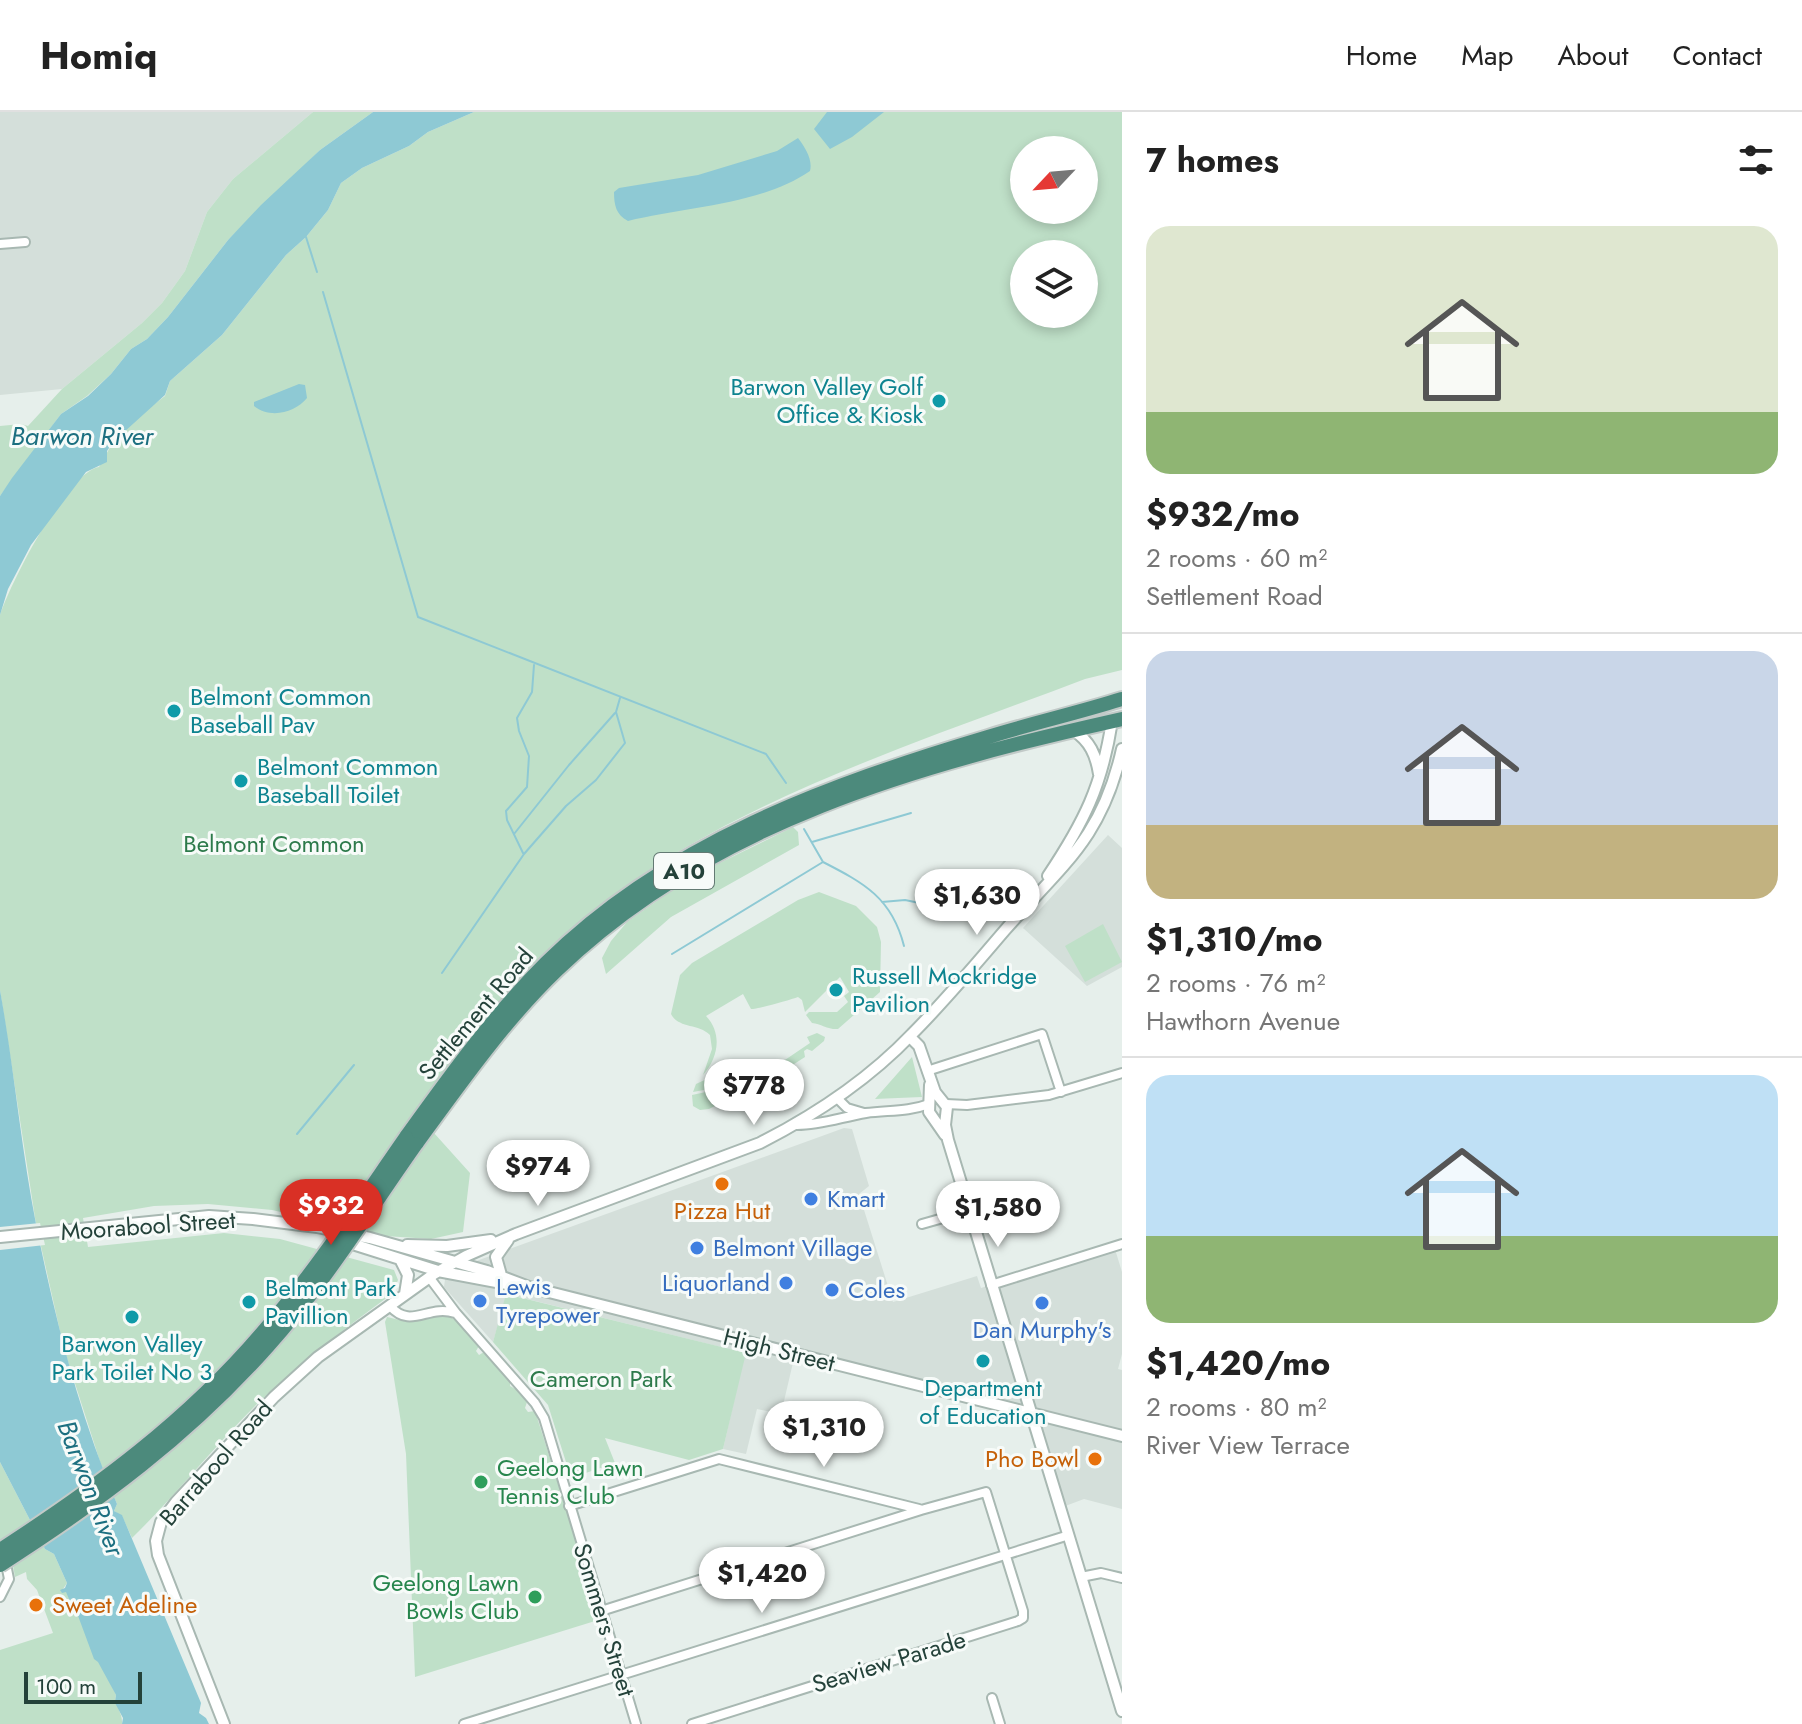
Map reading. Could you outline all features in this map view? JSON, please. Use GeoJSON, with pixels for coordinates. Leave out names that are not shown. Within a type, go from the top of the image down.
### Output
{"type":"FeatureCollection","features":[{"type":"Feature","properties":{"kind":"highway","name":"Settlement Road"},"geometry":{"type":"LineString","coordinates":[[0,1551],[116,1471],[171,1426],[221,1376],[261,1334],[494,1039],[557,970],[618,917],[684,871],[739,841],[859,792],[946,763],[1073,730],[1119,709]]}},
{"type":"Feature","properties":{"kind":"highway","name":"Settlement Road"},"geometry":{"type":"LineString","coordinates":[[0,1565],[131,1476],[179,1436],[270,1344],[315,1287],[484,1032],[548,961],[612,906],[681,860],[744,825],[846,783],[987,737],[1119,709]]}},
{"type":"Feature","properties":{"kind":"street"},"geometry":{"type":"LineString","coordinates":[[0,244],[25,242]]}},
{"type":"Feature","properties":{"kind":"street"},"geometry":{"type":"LineString","coordinates":[[1036,895],[1082,823],[1100,780],[1119,709]]}},
{"type":"Feature","properties":{"kind":"street"},"geometry":{"type":"LineString","coordinates":[[1073,730],[1090,745],[1096,757],[1100,780]]}},
{"type":"Feature","properties":{"kind":"street"},"geometry":{"type":"LineString","coordinates":[[386,1243],[453,1246],[516,1234],[725,1158],[797,1125],[837,1098],[910,1037],[1072,859],[1110,795],[1122,751]]}},
{"type":"Feature","properties":{"kind":"street"},"geometry":{"type":"LineString","coordinates":[[1082,823],[1092,830]]}},
{"type":"Feature","properties":{"kind":"street"},"geometry":{"type":"LineString","coordinates":[[928,1076],[1042,1034],[1061,1092]]}},
{"type":"Feature","properties":{"kind":"street"},"geometry":{"type":"LineString","coordinates":[[910,1037],[919,1046],[1122,1711]]}},
{"type":"Feature","properties":{"kind":"street"},"geometry":{"type":"LineString","coordinates":[[797,1125],[817,1125],[864,1113],[938,1109],[1061,1092],[1122,1073]]}},
{"type":"Feature","properties":{"kind":"street"},"geometry":{"type":"LineString","coordinates":[[837,1098],[847,1108],[864,1113]]}},
{"type":"Feature","properties":{"kind":"street"},"geometry":{"type":"LineString","coordinates":[[922,1224],[968,1211]]}},
{"type":"Feature","properties":{"kind":"street","name":"Moorabool Street"},"geometry":{"type":"LineString","coordinates":[[0,1237],[209,1216],[317,1227],[453,1262]]}},
{"type":"Feature","properties":{"kind":"street","name":"Moorabool Street"},"geometry":{"type":"LineString","coordinates":[[296,1225],[434,1274]]}},
{"type":"Feature","properties":{"kind":"street"},"geometry":{"type":"LineString","coordinates":[[501,1275],[496,1257],[505,1242],[516,1234]]}},
{"type":"Feature","properties":{"kind":"street","name":"Barrabool Road"},"geometry":{"type":"LineString","coordinates":[[224,1724],[158,1555],[157,1530],[176,1502],[292,1379],[434,1274],[453,1262],[516,1234]]}},
{"type":"Feature","properties":{"kind":"street"},"geometry":{"type":"LineString","coordinates":[[991,1285],[1122,1244]]}},
{"type":"Feature","properties":{"kind":"street"},"geometry":{"type":"LineString","coordinates":[[400,1260],[408,1275],[405,1295]]}},
{"type":"Feature","properties":{"kind":"street","name":"High Street"},"geometry":{"type":"LineString","coordinates":[[453,1262],[501,1275],[529,1287],[1122,1436]]}},
{"type":"Feature","properties":{"kind":"street","name":"High Street"},"geometry":{"type":"LineString","coordinates":[[434,1274],[529,1287]]}},
{"type":"Feature","properties":{"kind":"street","name":"Sommers Street"},"geometry":{"type":"LineString","coordinates":[[434,1274],[456,1313],[542,1413],[636,1724]]}},
{"type":"Feature","properties":{"kind":"street"},"geometry":{"type":"LineString","coordinates":[[390,1306],[397,1314],[407,1318],[436,1310],[456,1313]]}},
{"type":"Feature","properties":{"kind":"street"},"geometry":{"type":"LineString","coordinates":[[569,1506],[719,1459],[921,1510]]}},
{"type":"Feature","properties":{"kind":"street","name":"Seaview Parade"},"geometry":{"type":"LineString","coordinates":[[692,1724],[722,1720],[1023,1618],[986,1492],[921,1510]]}},
{"type":"Feature","properties":{"kind":"street"},"geometry":{"type":"LineString","coordinates":[[601,1611],[921,1510]]}},
{"type":"Feature","properties":{"kind":"street"},"geometry":{"type":"LineString","coordinates":[[464,1724],[1069,1535]]}},
{"type":"Feature","properties":{"kind":"street"},"geometry":{"type":"LineString","coordinates":[[0,1551],[9,1571],[8,1584],[0,1597]]}},
{"type":"Feature","properties":{"kind":"street"},"geometry":{"type":"LineString","coordinates":[[1081,1577],[1101,1573],[1122,1578]]}},
{"type":"Feature","properties":{"kind":"street"},"geometry":{"type":"LineString","coordinates":[[992,1698],[1000,1724]]}},
{"type":"Feature","properties":{"kind":"shaded area"},"geometry":{"type":"Polygon","coordinates":[[[0,112],[313,112],[233,179],[207,212],[185,271],[162,303],[142,323],[62,389],[0,395],[0,112]]]}},
{"type":"Feature","properties":{"kind":"shaded area"},"geometry":{"type":"Polygon","coordinates":[[[1108,835],[1122,848],[1122,967],[1087,986],[1023,928],[1108,835]]]}},
{"type":"Feature","properties":{"kind":"shaded area"},"geometry":{"type":"Polygon","coordinates":[[[844,1128],[852,1129],[869,1186],[859,1194],[893,1302],[977,1276],[981,1288],[1114,1246],[1122,1272],[1122,1354],[1118,1369],[1122,1370],[1122,1509],[1084,1499],[1060,1508],[1032,1413],[795,1354],[781,1414],[757,1409],[746,1454],[723,1449],[745,1353],[507,1294],[493,1342],[444,1287],[446,1272],[844,1128]]]}},
{"type":"Feature","properties":{"kind":"green space"},"geometry":{"type":"Polygon","coordinates":[[[313,112],[373,112],[320,150],[228,240],[147,339],[131,349],[111,374],[87,396],[61,414],[0,496],[0,426],[28,426],[62,389],[162,303],[185,271],[207,212],[233,179],[313,112]]]}},
{"type":"Feature","properties":{"kind":"green space","name":"Belmont Common"},"geometry":{"type":"Polygon","coordinates":[[[474,112],[1122,112],[1122,670],[1085,679],[884,755],[750,813],[686,847],[626,886],[571,929],[528,971],[416,1113],[470,1173],[463,1232],[431,1239],[385,1236],[272,1210],[208,1204],[154,1206],[83,1218],[88,1247],[224,1233],[280,1239],[394,1270],[398,1280],[392,1294],[323,1346],[258,1403],[132,1538],[122,1516],[114,1511],[117,1504],[103,1471],[64,1349],[36,1224],[0,990],[0,615],[27,555],[71,488],[99,467],[113,442],[165,396],[170,381],[222,335],[286,255],[328,210],[341,183],[362,168],[409,146],[428,132],[474,112]]]}},
{"type":"Feature","properties":{"kind":"green space"},"geometry":{"type":"Polygon","coordinates":[[[793,827],[798,832],[799,845],[671,917],[606,974],[602,958],[627,922],[691,877],[793,827]]]}},
{"type":"Feature","properties":{"kind":"green space"},"geometry":{"type":"Polygon","coordinates":[[[819,892],[856,906],[877,927],[881,942],[880,992],[838,1029],[812,1023],[806,1015],[809,1012],[837,1012],[848,1002],[844,996],[849,992],[840,977],[805,1012],[798,997],[751,1009],[743,994],[706,1016],[715,1030],[716,1046],[712,1061],[703,1075],[712,1049],[710,1035],[679,1022],[671,1014],[680,975],[692,963],[798,900],[819,892]]]}},
{"type":"Feature","properties":{"kind":"green space"},"geometry":{"type":"Polygon","coordinates":[[[1103,924],[1122,962],[1085,982],[1065,946],[1103,924]]]}},
{"type":"Feature","properties":{"kind":"green space"},"geometry":{"type":"Polygon","coordinates":[[[817,1033],[825,1037],[824,1041],[812,1051],[804,1051],[805,1057],[777,1075],[709,1109],[700,1110],[693,1106],[692,1095],[729,1087],[736,1093],[810,1043],[807,1037],[817,1033]]]}},
{"type":"Feature","properties":{"kind":"green space"},"geometry":{"type":"Polygon","coordinates":[[[912,1057],[922,1097],[875,1099],[912,1057]]]}},
{"type":"Feature","properties":{"kind":"green space"},"geometry":{"type":"Polygon","coordinates":[[[713,1076],[721,1079],[720,1087],[693,1092],[696,1084],[713,1076]]]}},
{"type":"Feature","properties":{"kind":"green space","name":"Cameron Park"},"geometry":{"type":"Polygon","coordinates":[[[506,1294],[746,1353],[723,1449],[689,1460],[605,1438],[615,1463],[571,1478],[548,1405],[493,1342],[506,1294]]]}},
{"type":"Feature","properties":{"kind":"green space","name":"Geelong Lawn Tennis Club"},"geometry":{"type":"Polygon","coordinates":[[[435,1313],[460,1324],[479,1346],[476,1351],[479,1355],[484,1352],[510,1382],[510,1386],[527,1402],[525,1408],[528,1412],[535,1411],[560,1490],[556,1493],[562,1496],[579,1553],[576,1555],[581,1558],[593,1597],[586,1600],[593,1599],[597,1611],[591,1614],[595,1621],[415,1677],[406,1454],[385,1322],[387,1317],[408,1322],[435,1313]]]}},
{"type":"Feature","properties":{"kind":"green space"},"geometry":{"type":"Polygon","coordinates":[[[0,1462],[45,1549],[54,1554],[67,1583],[61,1592],[68,1592],[116,1695],[122,1724],[0,1724],[0,1650],[53,1633],[37,1590],[27,1579],[26,1572],[15,1577],[13,1565],[0,1546],[0,1462]]]}},
{"type":"Feature","properties":{"kind":"water","name":"Barwon River"},"geometry":{"type":"Polygon","coordinates":[[[373,112],[474,112],[428,132],[409,146],[362,168],[341,183],[328,210],[286,255],[222,335],[170,381],[165,395],[113,442],[107,451],[107,462],[86,472],[31,545],[8,589],[0,615],[0,496],[12,478],[61,414],[88,396],[131,349],[147,339],[228,240],[261,205],[320,150],[373,112]]]}},
{"type":"Feature","properties":{"kind":"water"},"geometry":{"type":"Polygon","coordinates":[[[827,112],[884,112],[852,137],[830,149],[814,129],[827,112]]]}},
{"type":"Feature","properties":{"kind":"water"},"geometry":{"type":"Polygon","coordinates":[[[798,138],[806,149],[810,171],[769,191],[722,204],[628,221],[616,209],[614,192],[619,188],[698,175],[777,151],[798,138]]]}},
{"type":"Feature","properties":{"kind":"water"},"geometry":{"type":"Polygon","coordinates":[[[299,384],[305,385],[307,398],[289,411],[267,412],[254,406],[254,402],[299,384]]]}},
{"type":"Feature","properties":{"kind":"water","name":"Barwon River"},"geometry":{"type":"Polygon","coordinates":[[[0,990],[36,1224],[69,1366],[117,1504],[114,1511],[122,1515],[201,1703],[199,1713],[209,1724],[122,1724],[123,1718],[115,1703],[116,1695],[94,1659],[66,1592],[60,1590],[67,1583],[54,1554],[45,1549],[0,1462],[0,990]]]}},
{"type":"Feature","properties":{"kind":"pier"},"geometry":{"type":"Polygon","coordinates":[[[40,1223],[45,1245],[0,1250],[0,1227],[40,1223]]]}},
{"type":"Feature","properties":{"kind":"waterway"},"geometry":{"type":"LineString","coordinates":[[306,237],[317,272]]}},
{"type":"Feature","properties":{"kind":"waterway"},"geometry":{"type":"LineString","coordinates":[[323,292],[418,617],[766,754],[786,783]]}},
{"type":"Feature","properties":{"kind":"waterway"},"geometry":{"type":"LineString","coordinates":[[523,853],[507,820],[506,811],[527,787],[529,756],[517,718],[532,692],[534,665]]}},
{"type":"Feature","properties":{"kind":"waterway"},"geometry":{"type":"LineString","coordinates":[[442,973],[524,854],[566,806],[596,780],[625,743],[616,712],[620,698]]}},
{"type":"Feature","properties":{"kind":"waterway"},"geometry":{"type":"LineString","coordinates":[[514,834],[615,713]]}},
{"type":"Feature","properties":{"kind":"waterway"},"geometry":{"type":"LineString","coordinates":[[812,842],[911,813]]}},
{"type":"Feature","properties":{"kind":"waterway"},"geometry":{"type":"LineString","coordinates":[[672,954],[823,862],[804,829]]}},
{"type":"Feature","properties":{"kind":"waterway"},"geometry":{"type":"LineString","coordinates":[[823,862],[863,885],[884,904],[899,929],[904,946]]}},
{"type":"Feature","properties":{"kind":"waterway"},"geometry":{"type":"LineString","coordinates":[[882,902],[905,900],[939,907]]}},
{"type":"Feature","properties":{"kind":"waterway"},"geometry":{"type":"LineString","coordinates":[[297,1134],[354,1065]]}},
{"type":"Feature","properties":{"kind":"place","name":"Barwon Valley Golf Office & Kiosk"},"geometry":{"type":"Point","coordinates":[939,401]}},
{"type":"Feature","properties":{"kind":"place","name":"Belmont Common Baseball Pav"},"geometry":{"type":"Point","coordinates":[174,711]}},
{"type":"Feature","properties":{"kind":"place","name":"Belmont Common Baseball Toilet"},"geometry":{"type":"Point","coordinates":[241,781]}},
{"type":"Feature","properties":{"kind":"place","name":"Russell Mockridge Pavilion"},"geometry":{"type":"Point","coordinates":[836,990]}},
{"type":"Feature","properties":{"kind":"place","name":"Pizza Hut"},"geometry":{"type":"Point","coordinates":[722,1184]}},
{"type":"Feature","properties":{"kind":"place","name":"Kmart"},"geometry":{"type":"Point","coordinates":[811,1199]}},
{"type":"Feature","properties":{"kind":"place","name":"Belmont Village"},"geometry":{"type":"Point","coordinates":[697,1248]}},
{"type":"Feature","properties":{"kind":"place","name":"Liquorland"},"geometry":{"type":"Point","coordinates":[786,1283]}},
{"type":"Feature","properties":{"kind":"place","name":"Coles"},"geometry":{"type":"Point","coordinates":[832,1290]}},
{"type":"Feature","properties":{"kind":"place","name":"Lewis Tyrepower"},"geometry":{"type":"Point","coordinates":[480,1301]}},
{"type":"Feature","properties":{"kind":"place","name":"Belmont Park Pavillion"},"geometry":{"type":"Point","coordinates":[249,1302]}},
{"type":"Feature","properties":{"kind":"place","name":"Dan Murphy's"},"geometry":{"type":"Point","coordinates":[1042,1303]}},
{"type":"Feature","properties":{"kind":"place","name":"Barwon Valley Park Toilet No 3"},"geometry":{"type":"Point","coordinates":[132,1317]}},
{"type":"Feature","properties":{"kind":"place","name":"Department of Education"},"geometry":{"type":"Point","coordinates":[983,1361]}},
{"type":"Feature","properties":{"kind":"place","name":"Pho Bowl"},"geometry":{"type":"Point","coordinates":[1095,1459]}},
{"type":"Feature","properties":{"kind":"place","name":"Geelong Lawn Tennis Club"},"geometry":{"type":"Point","coordinates":[481,1482]}},
{"type":"Feature","properties":{"kind":"place","name":"Geelong Lawn Bowls Club"},"geometry":{"type":"Point","coordinates":[535,1597]}},
{"type":"Feature","properties":{"kind":"place","name":"Sweet Adeline"},"geometry":{"type":"Point","coordinates":[36,1605]}}]}
